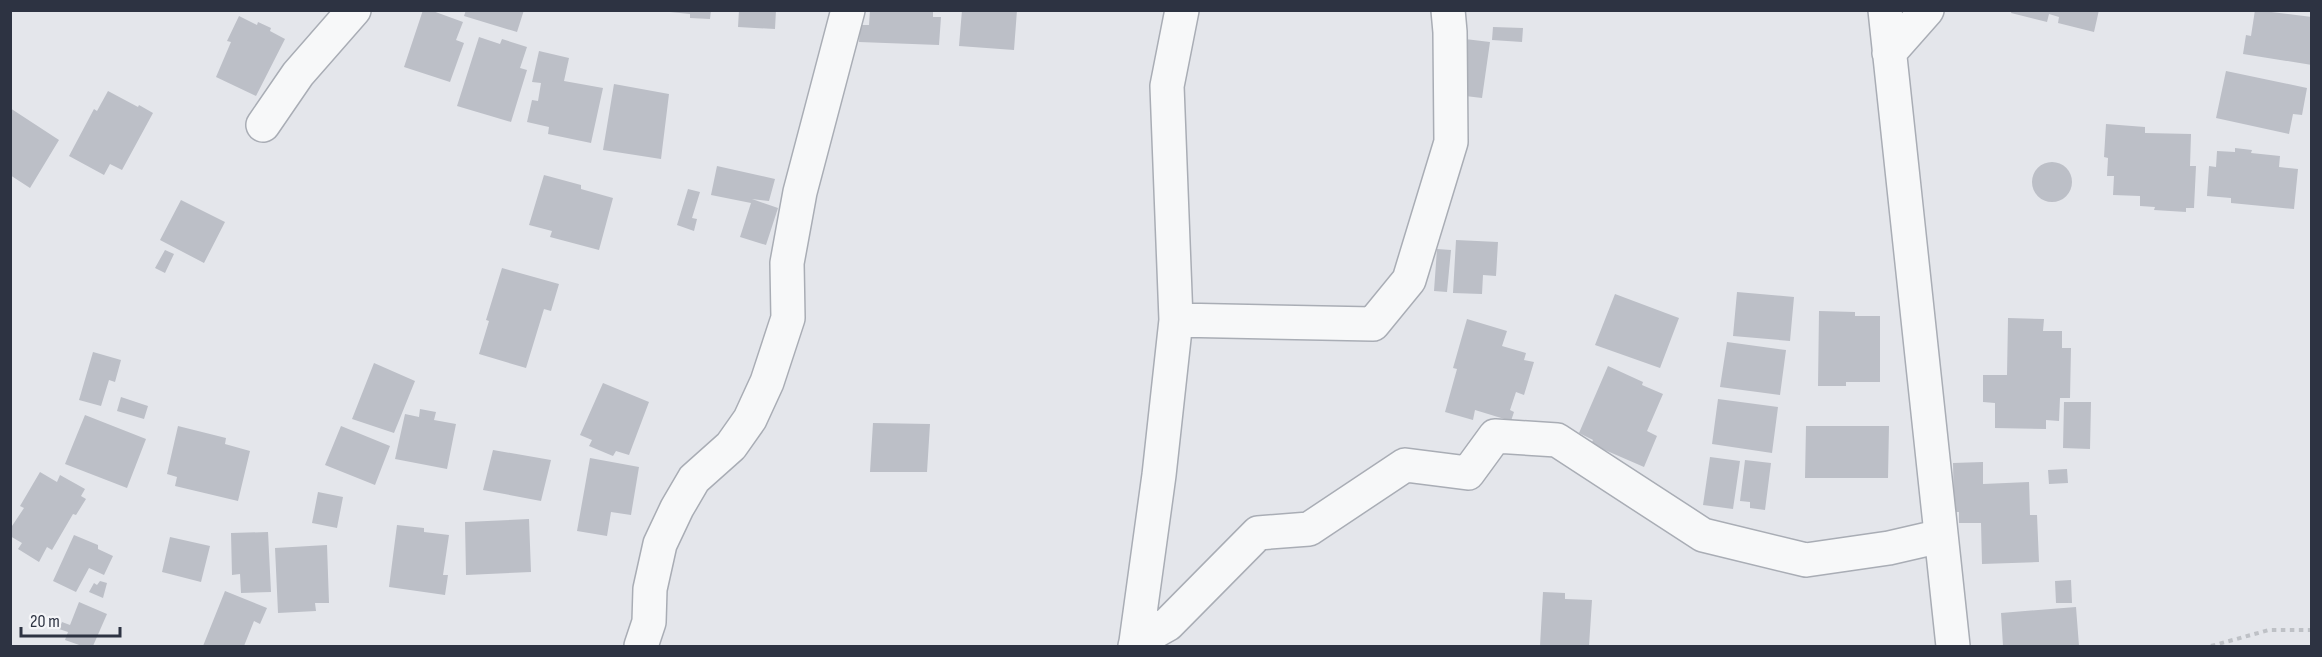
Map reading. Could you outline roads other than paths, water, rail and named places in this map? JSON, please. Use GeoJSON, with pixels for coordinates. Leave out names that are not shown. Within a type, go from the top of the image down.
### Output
{"type":"FeatureCollection","features":[{"type":"Feature","properties":{"kind":"street"},"geometry":{"type":"LineString","coordinates":[[263,125],[298,74],[354,10]]}},
{"type":"Feature","properties":{"kind":"street"},"geometry":{"type":"LineString","coordinates":[[641,646],[649,622],[650,589],[660,544],[694,479],[731,446],[750,419],[767,382],[788,318],[787,263],[800,192],[848,10]]}},
{"type":"Feature","properties":{"kind":"street"},"geometry":{"type":"LineString","coordinates":[[1135,644],[1159,475],[1176,320],[1167,86],[1182,10]]}},
{"type":"Feature","properties":{"kind":"street"},"geometry":{"type":"LineString","coordinates":[[1176,320],[1373,324],[1409,280],[1452,142],[1448,10]]}},
{"type":"Feature","properties":{"kind":"street"},"geometry":{"type":"LineString","coordinates":[[1885,10],[1953,646]]}},
{"type":"Feature","properties":{"kind":"street"},"geometry":{"type":"LineString","coordinates":[[1889,53],[1927,10]]}},
{"type":"Feature","properties":{"kind":"street"},"geometry":{"type":"LineString","coordinates":[[1135,644],[1168,624],[1258,533],[1309,529],[1405,465],[1468,473],[1495,436],[1557,440],[1703,535],[1806,560],[1889,548],[1941,536]]}}]}
